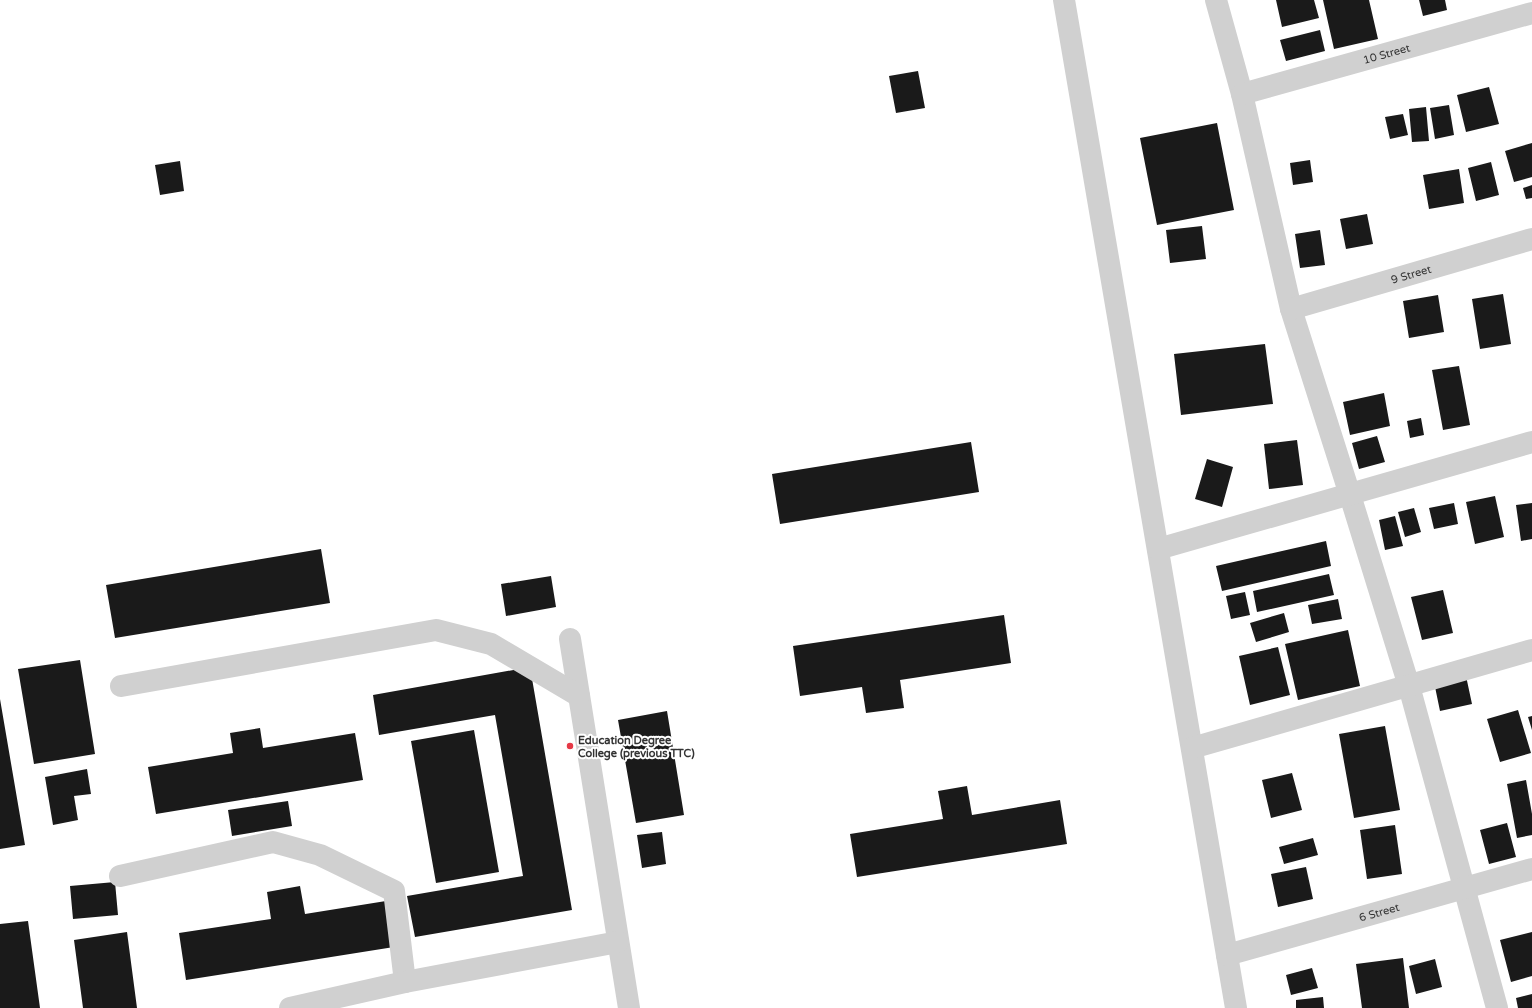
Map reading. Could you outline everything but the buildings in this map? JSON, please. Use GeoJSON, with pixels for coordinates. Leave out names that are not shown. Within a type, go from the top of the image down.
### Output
{"type":"FeatureCollection","features":[{"type":"Feature","properties":{"kind":"street"},"geometry":{"type":"LineString","coordinates":[[1064,0],[1236,1008]]}},
{"type":"Feature","properties":{"kind":"street"},"geometry":{"type":"LineString","coordinates":[[1216,0],[1242,94],[1291,309],[1409,686],[1497,1008]]}},
{"type":"Feature","properties":{"kind":"street","name":"10 Street"},"geometry":{"type":"LineString","coordinates":[[1242,94],[1532,13]]}},
{"type":"Feature","properties":{"kind":"street","name":"9 Street"},"geometry":{"type":"LineString","coordinates":[[1291,309],[1532,239]]}},
{"type":"Feature","properties":{"kind":"street"},"geometry":{"type":"LineString","coordinates":[[1158,549],[1532,442]]}},
{"type":"Feature","properties":{"kind":"street"},"geometry":{"type":"LineString","coordinates":[[121,686],[436,630],[491,644],[579,696]]}},
{"type":"Feature","properties":{"kind":"street"},"geometry":{"type":"LineString","coordinates":[[570,639],[629,1008]]}},
{"type":"Feature","properties":{"kind":"street"},"geometry":{"type":"LineString","coordinates":[[1192,748],[1532,650]]}},
{"type":"Feature","properties":{"kind":"street"},"geometry":{"type":"LineString","coordinates":[[120,876],[273,842],[320,855],[394,891],[405,982]]}},
{"type":"Feature","properties":{"kind":"street","name":"6 Street"},"geometry":{"type":"LineString","coordinates":[[1227,955],[1532,869]]}},
{"type":"Feature","properties":{"kind":"street"},"geometry":{"type":"LineString","coordinates":[[290,1008],[405,982],[618,942]]}},
{"type":"Feature","properties":{"kind":"place","name":"Education Degree College (previous TTC)"},"geometry":{"type":"Point","coordinates":[570,746]}}]}
